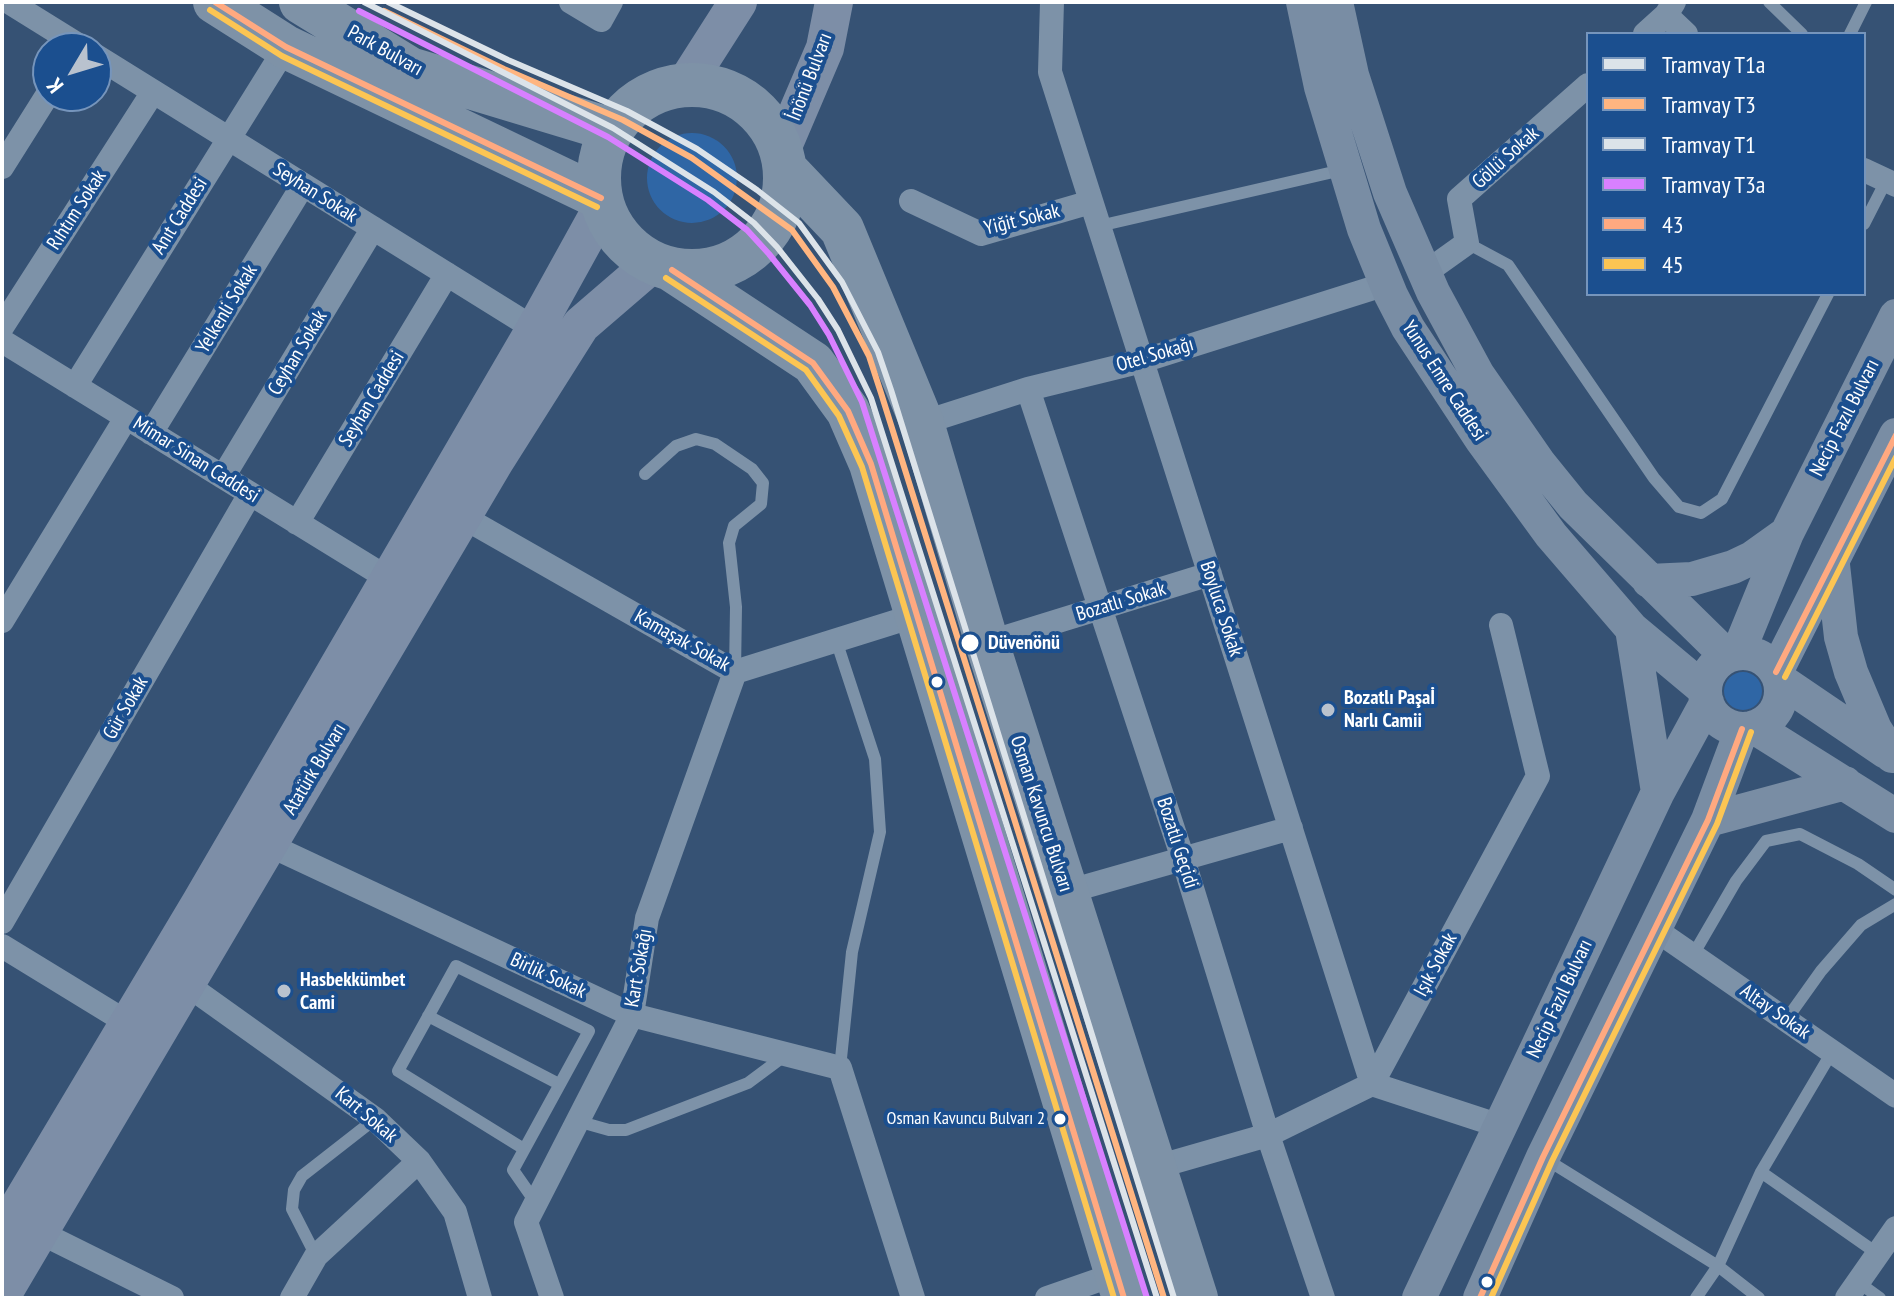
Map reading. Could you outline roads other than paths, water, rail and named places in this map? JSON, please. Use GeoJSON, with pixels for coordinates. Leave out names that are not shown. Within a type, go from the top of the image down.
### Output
{"type":"FeatureCollection","features":[{"type":"Feature","properties":{"kind":"highway","name":"Park Bulvarı"},"geometry":{"type":"LineString","coordinates":[[215,2],[286,47],[602,202]]}},
{"type":"Feature","properties":{"kind":"highway","name":"Park Bulvarı"},"geometry":{"type":"LineString","coordinates":[[301,2],[410,69],[612,130]]}},
{"type":"Feature","properties":{"kind":"highway"},"geometry":{"type":"LineString","coordinates":[[662,266],[691,272],[711,270],[746,255],[773,226],[783,198],[783,160],[774,133],[748,103],[731,93],[712,87],[685,85],[655,92],[623,114],[603,148],[599,167],[602,202],[610,224],[636,253],[662,266],[813,363],[848,411],[871,464],[1120,1286]]}},
{"type":"Feature","properties":{"kind":"highway","name":"Osman Kavuncu Bulvarı"},"geometry":{"type":"LineString","coordinates":[[783,160],[842,229],[922,423],[987,643],[1196,1298]]}},
{"type":"Feature","properties":{"kind":"main road"},"geometry":{"type":"LineString","coordinates":[[685,85],[738,2]]}},
{"type":"Feature","properties":{"kind":"main road","name":"İnönü Bulvarı"},"geometry":{"type":"LineString","coordinates":[[783,160],[825,48],[834,2]]}},
{"type":"Feature","properties":{"kind":"main road","name":"Atatürk Bulvarı"},"geometry":{"type":"LineString","coordinates":[[2,1235],[535,329],[602,202]]}},
{"type":"Feature","properties":{"kind":"main road","name":"Atatürk Bulvarı"},"geometry":{"type":"LineString","coordinates":[[2,1295],[463,517],[581,325],[662,266]]}},
{"type":"Feature","properties":{"kind":"street","name":"Seyhan Sokak"},"geometry":{"type":"LineString","coordinates":[[9,2],[57,32]]}},
{"type":"Feature","properties":{"kind":"street"},"geometry":{"type":"LineString","coordinates":[[571,2],[606,11]]}},
{"type":"Feature","properties":{"kind":"street","name":"Boyluca Sokak"},"geometry":{"type":"LineString","coordinates":[[1052,2],[1050,72],[1372,1084]]}},
{"type":"Feature","properties":{"kind":"street","name":"Yunus Emre Caddesi"},"geometry":{"type":"LineString","coordinates":[[1303,2],[1321,87],[1364,229],[1386,284],[1428,359],[1514,486],[1561,547],[1632,629],[1706,696]]}},
{"type":"Feature","properties":{"kind":"street","name":"Yunus Emre Caddesi"},"geometry":{"type":"LineString","coordinates":[[1336,2],[1352,75],[1390,193],[1425,273],[1478,375],[1539,463],[1600,534],[1732,654]]}},
{"type":"Feature","properties":{"kind":"street"},"geometry":{"type":"LineString","coordinates":[[1647,32],[1670,9],[1685,32]]}},
{"type":"Feature","properties":{"kind":"street","name":"Anıt Caddesi"},"geometry":{"type":"LineString","coordinates":[[75,386],[286,47]]}},
{"type":"Feature","properties":{"kind":"street","name":"Seyhan Sokak"},"geometry":{"type":"LineString","coordinates":[[112,66],[535,329]]}},
{"type":"Feature","properties":{"kind":"street","name":"Göllü Sokak"},"geometry":{"type":"LineString","coordinates":[[1467,243],[1459,199],[1586,87]]}},
{"type":"Feature","properties":{"kind":"street","name":"Rıhtım Sokak"},"geometry":{"type":"LineString","coordinates":[[2,327],[153,92]]}},
{"type":"Feature","properties":{"kind":"street"},"geometry":{"type":"LineString","coordinates":[[2,167],[37,112]]}},
{"type":"Feature","properties":{"kind":"street"},"geometry":{"type":"LineString","coordinates":[[1866,171],[1891,183]]}},
{"type":"Feature","properties":{"kind":"street","name":"Yelkenli Sokak"},"geometry":{"type":"LineString","coordinates":[[151,433],[303,185]]}},
{"type":"Feature","properties":{"kind":"street","name":"Yiğit Sokak"},"geometry":{"type":"LineString","coordinates":[[911,201],[981,234],[1091,202]]}},
{"type":"Feature","properties":{"kind":"street","name":"Ceyhan Sokak"},"geometry":{"type":"LineString","coordinates":[[223,477],[373,228]]}},
{"type":"Feature","properties":{"kind":"street"},"geometry":{"type":"LineString","coordinates":[[1425,273],[1467,243]]}},
{"type":"Feature","properties":{"kind":"street","name":"Seyhan Caddesi"},"geometry":{"type":"LineString","coordinates":[[297,523],[447,274]]}},
{"type":"Feature","properties":{"kind":"street","name":"Otel Sokağı"},"geometry":{"type":"LineString","coordinates":[[922,423],[1028,389],[1142,361],[1386,284]]}},
{"type":"Feature","properties":{"kind":"street","name":"Necip Fazıl Bulvarı"},"geometry":{"type":"LineString","coordinates":[[1732,654],[1787,533],[1896,316]]}},
{"type":"Feature","properties":{"kind":"street","name":"Mimar Sinan Caddesi"},"geometry":{"type":"LineString","coordinates":[[2,341],[389,579]]}},
{"type":"Feature","properties":{"kind":"street","name":"Bozatlı Geçidi"},"geometry":{"type":"LineString","coordinates":[[1028,389],[1323,1298]]}},
{"type":"Feature","properties":{"kind":"street"},"geometry":{"type":"LineString","coordinates":[[2,621],[126,418]]}},
{"type":"Feature","properties":{"kind":"street"},"geometry":{"type":"LineString","coordinates":[[1480,1298],[1543,1157],[1708,820],[1748,728],[1773,715],[1779,705],[1778,676],[1896,435]]}},
{"type":"Feature","properties":{"kind":"street","name":"Gür Sokak"},"geometry":{"type":"LineString","coordinates":[[2,922],[250,494]]}},
{"type":"Feature","properties":{"kind":"street","name":"Kamaşak Sokak"},"geometry":{"type":"LineString","coordinates":[[463,517],[735,672],[917,615]]}},
{"type":"Feature","properties":{"kind":"street"},"geometry":{"type":"LineString","coordinates":[[1649,581],[1692,579],[1733,567],[1752,558],[1787,533]]}},
{"type":"Feature","properties":{"kind":"street"},"geometry":{"type":"LineString","coordinates":[[1833,565],[1841,637],[1851,672],[1875,729],[1894,758]]}},
{"type":"Feature","properties":{"kind":"street","name":"Bozatlı Sokak"},"geometry":{"type":"LineString","coordinates":[[987,643],[1210,574]]}},
{"type":"Feature","properties":{"kind":"street","name":"Işık Sokak"},"geometry":{"type":"LineString","coordinates":[[1372,1084],[1538,776],[1501,625]]}},
{"type":"Feature","properties":{"kind":"street"},"geometry":{"type":"LineString","coordinates":[[1632,629],[1658,792]]}},
{"type":"Feature","properties":{"kind":"street"},"geometry":{"type":"LineString","coordinates":[[1894,758],[1778,676],[1760,657],[1732,654],[1711,670],[1706,696],[1720,721],[1748,728],[1896,816]]}},
{"type":"Feature","properties":{"kind":"street","name":"Kart Sokağı"},"geometry":{"type":"LineString","coordinates":[[552,1298],[526,1222],[632,1015],[647,918],[735,672]]}},
{"type":"Feature","properties":{"kind":"street","name":"Necip Fazıl Bulvarı"},"geometry":{"type":"LineString","coordinates":[[1419,1298],[1706,696]]}},
{"type":"Feature","properties":{"kind":"street"},"geometry":{"type":"LineString","coordinates":[[1708,820],[1845,783]]}},
{"type":"Feature","properties":{"kind":"street"},"geometry":{"type":"LineString","coordinates":[[1066,892],[1291,828]]}},
{"type":"Feature","properties":{"kind":"street","name":"Birlik Sokak"},"geometry":{"type":"LineString","coordinates":[[269,845],[632,1015],[840,1068]]}},
{"type":"Feature","properties":{"kind":"street","name":"Altay Sokak"},"geometry":{"type":"LineString","coordinates":[[1653,928],[1896,1096]]}},
{"type":"Feature","properties":{"kind":"street"},"geometry":{"type":"LineString","coordinates":[[2,946],[128,1023]]}},
{"type":"Feature","properties":{"kind":"street","name":"Kart Sokak"},"geometry":{"type":"LineString","coordinates":[[186,984],[375,1119],[419,1161],[455,1212],[480,1298]]}},
{"type":"Feature","properties":{"kind":"street"},"geometry":{"type":"LineString","coordinates":[[840,1068],[913,1298]]}},
{"type":"Feature","properties":{"kind":"street"},"geometry":{"type":"LineString","coordinates":[[1153,1168],[1268,1135],[1372,1084],[1500,1126]]}},
{"type":"Feature","properties":{"kind":"street"},"geometry":{"type":"LineString","coordinates":[[292,1298],[316,1256],[419,1161]]}},
{"type":"Feature","properties":{"kind":"street"},"geometry":{"type":"LineString","coordinates":[[1853,1290],[1896,1228]]}},
{"type":"Feature","properties":{"kind":"street"},"geometry":{"type":"LineString","coordinates":[[39,1232],[172,1298]]}},
{"type":"Feature","properties":{"kind":"street"},"geometry":{"type":"LineString","coordinates":[[1047,1298],[1120,1286]]}},
{"type":"Feature","properties":{"kind":"lane"},"geometry":{"type":"LineString","coordinates":[[1769,2],[1800,32]]}},
{"type":"Feature","properties":{"kind":"lane"},"geometry":{"type":"LineString","coordinates":[[1851,32],[1866,2]]}},
{"type":"Feature","properties":{"kind":"lane"},"geometry":{"type":"LineString","coordinates":[[1099,226],[1345,170]]}},
{"type":"Feature","properties":{"kind":"lane"},"geometry":{"type":"LineString","coordinates":[[1866,221],[1891,183]]}},
{"type":"Feature","properties":{"kind":"lane"},"geometry":{"type":"LineString","coordinates":[[1467,243],[1508,265],[1654,478],[1679,507],[1701,513],[1722,499],[1827,296]]}},
{"type":"Feature","properties":{"kind":"lane"},"geometry":{"type":"LineString","coordinates":[[645,474],[676,446],[696,439],[715,444],[752,469],[763,483],[761,504],[734,526],[729,543],[736,607],[735,672]]}},
{"type":"Feature","properties":{"kind":"lane"},"geometry":{"type":"LineString","coordinates":[[836,640],[875,759],[880,832],[852,952],[840,1068]]}},
{"type":"Feature","properties":{"kind":"lane"},"geometry":{"type":"LineString","coordinates":[[1693,955],[1736,881],[1766,841],[1800,834],[1858,864],[1896,890]]}},
{"type":"Feature","properties":{"kind":"lane"},"geometry":{"type":"LineString","coordinates":[[1786,1020],[1821,971],[1861,925],[1896,904]]}},
{"type":"Feature","properties":{"kind":"lane"},"geometry":{"type":"LineString","coordinates":[[524,1149],[398,1071],[456,966],[589,1031],[513,1170],[536,1203]]}},
{"type":"Feature","properties":{"kind":"lane"},"geometry":{"type":"LineString","coordinates":[[428,1016],[559,1084]]}},
{"type":"Feature","properties":{"kind":"lane"},"geometry":{"type":"LineString","coordinates":[[1696,1298],[1718,1266],[1761,1172],[1832,1052]]}},
{"type":"Feature","properties":{"kind":"lane"},"geometry":{"type":"LineString","coordinates":[[577,1121],[609,1130],[626,1130],[748,1083],[787,1054]]}},
{"type":"Feature","properties":{"kind":"lane"},"geometry":{"type":"LineString","coordinates":[[316,1256],[292,1209],[294,1190],[302,1176],[375,1119]]}},
{"type":"Feature","properties":{"kind":"lane"},"geometry":{"type":"LineString","coordinates":[[1543,1157],[1718,1266],[1759,1298]]}},
{"type":"Feature","properties":{"kind":"lane"},"geometry":{"type":"LineString","coordinates":[[1761,1172],[1878,1254]]}},
{"type":"Feature","properties":{"kind":"lane"},"geometry":{"type":"LineString","coordinates":[[1853,1290],[1880,1298]]}},
{"type":"Feature","properties":{"kind":"tram line","name":"T1"},"geometry":{"type":"LineString","coordinates":[[364,2],[613,128],[714,192],[754,223],[777,247],[838,330],[871,398],[1157,1298]]}},
{"type":"Feature","properties":{"kind":"tram line","name":"T1a"},"geometry":{"type":"LineString","coordinates":[[388,2],[508,60],[627,111],[697,149],[799,223],[842,282],[878,352],[891,390],[1174,1298]]}},
{"type":"Feature","properties":{"kind":"tram line","name":"T3a"},"geometry":{"type":"LineString","coordinates":[[359,11],[608,137],[708,200],[747,230],[769,254],[810,305],[829,335],[862,402],[1147,1298]]}},
{"type":"Feature","properties":{"kind":"tram line","name":"T3"},"geometry":{"type":"LineString","coordinates":[[384,11],[504,69],[623,120],[692,158],[792,230],[833,287],[869,356],[1164,1298]]}},
{"type":"Feature","properties":{"kind":"place","name":"Düvenönü"},"geometry":{"type":"Point","coordinates":[970,643]}},
{"type":"Feature","properties":{"kind":"place","name":"Bozatlı Paşaİ Narlı Camii"},"geometry":{"type":"Point","coordinates":[1328,710]}},
{"type":"Feature","properties":{"kind":"place","name":"Hasbekkümbet Cami"},"geometry":{"type":"Point","coordinates":[284,991]}},
{"type":"Feature","properties":{"kind":"place","name":"Osman Kavuncu Bulvarı 2"},"geometry":{"type":"Point","coordinates":[1060,1119]}}]}
